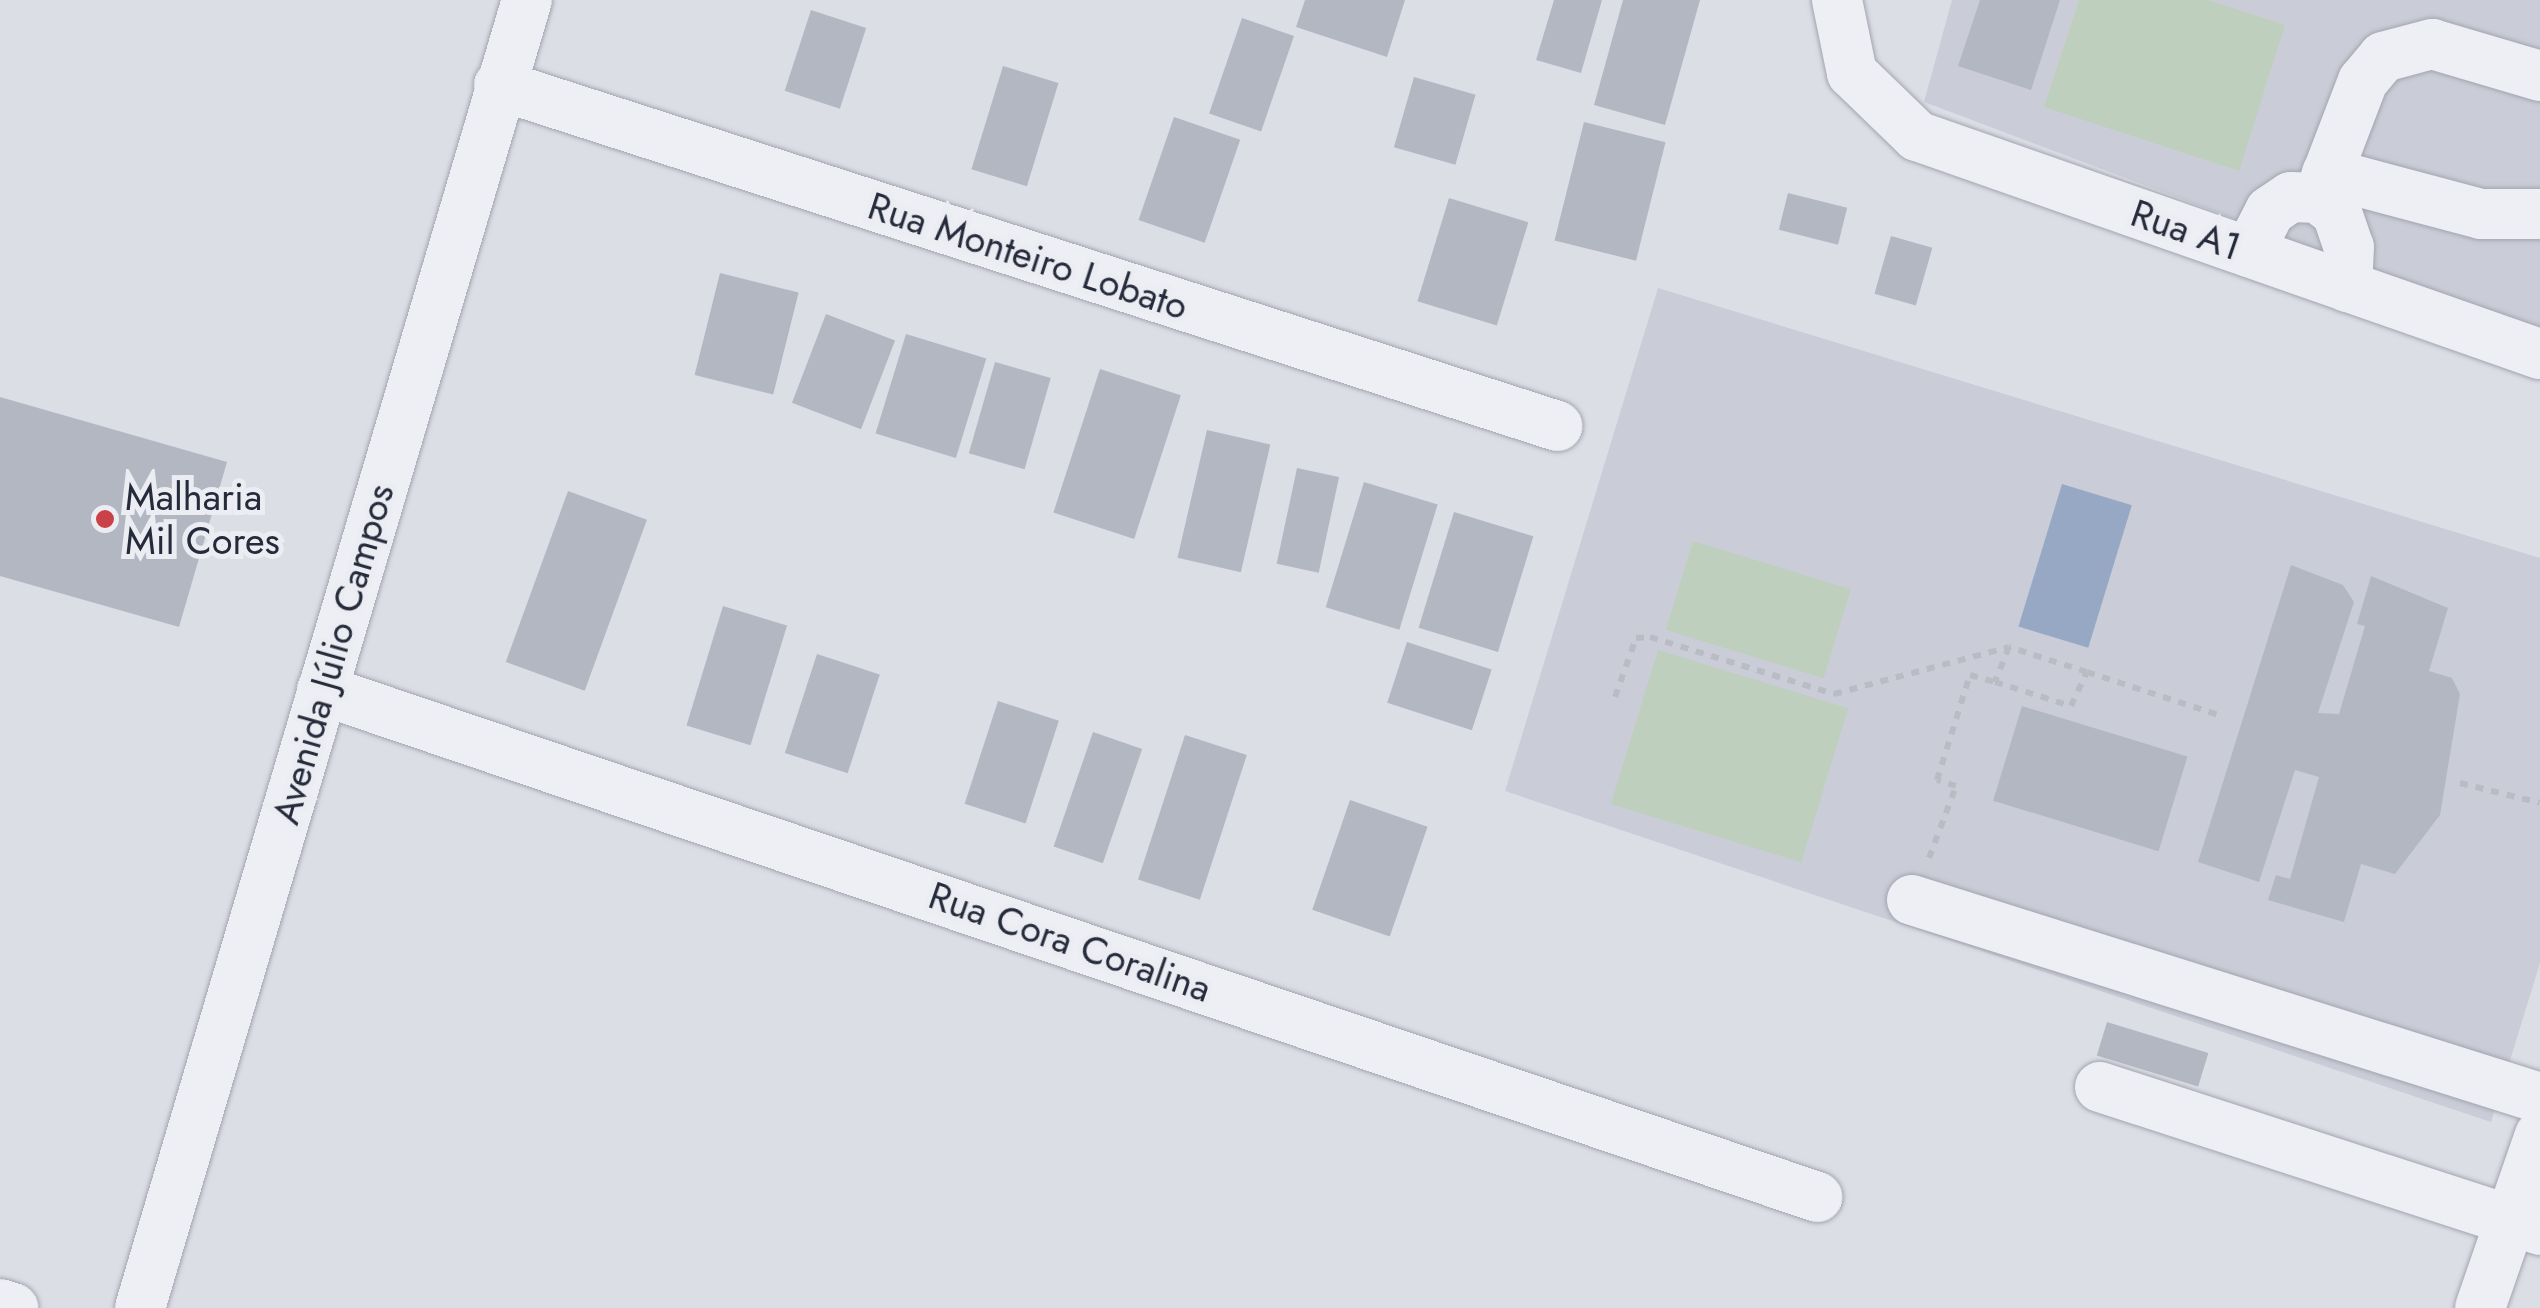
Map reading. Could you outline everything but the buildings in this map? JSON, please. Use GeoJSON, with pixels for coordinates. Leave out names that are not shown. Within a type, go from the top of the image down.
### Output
{"type":"FeatureCollection","features":[{"type":"Feature","properties":{"kind":"street","name":"Avenida Júlio Campos"},"geometry":{"type":"LineString","coordinates":[[140,1308],[526,0]]}},
{"type":"Feature","properties":{"kind":"street","name":"Rua A1"},"geometry":{"type":"LineString","coordinates":[[1837,0],[1852,73],[1917,136],[2540,354]]}},
{"type":"Feature","properties":{"kind":"street"},"geometry":{"type":"LineString","coordinates":[[2322,185],[2363,81],[2383,57],[2406,46],[2432,44],[2540,76]]}},
{"type":"Feature","properties":{"kind":"street","name":"Rua Monteiro Lobato"},"geometry":{"type":"LineString","coordinates":[[499,85],[1557,426]]}},
{"type":"Feature","properties":{"kind":"street"},"geometry":{"type":"LineString","coordinates":[[2248,252],[2270,212],[2291,197],[2322,185],[2482,214],[2540,214]]}},
{"type":"Feature","properties":{"kind":"street"},"geometry":{"type":"LineString","coordinates":[[2322,185],[2349,247],[2347,286]]}},
{"type":"Feature","properties":{"kind":"street","name":"Rua Cora Coralina"},"geometry":{"type":"LineString","coordinates":[[322,690],[1817,1197]]}},
{"type":"Feature","properties":{"kind":"street"},"geometry":{"type":"LineString","coordinates":[[1912,900],[2540,1098]]}},
{"type":"Feature","properties":{"kind":"street"},"geometry":{"type":"LineString","coordinates":[[2100,1087],[2524,1225]]}},
{"type":"Feature","properties":{"kind":"street"},"geometry":{"type":"LineString","coordinates":[[2480,1308],[2524,1225],[2540,1134]]}},
{"type":"Feature","properties":{"kind":"street"},"geometry":{"type":"LineString","coordinates":[[0,1304],[13,1308]]}},
{"type":"Feature","properties":{"kind":"path"},"geometry":{"type":"LineString","coordinates":[[1615,697],[1636,638],[1650,637],[1834,694],[2009,648],[2222,716]]}},
{"type":"Feature","properties":{"kind":"path"},"geometry":{"type":"LineString","coordinates":[[1996,682],[2009,648]]}},
{"type":"Feature","properties":{"kind":"path"},"geometry":{"type":"LineString","coordinates":[[1912,900],[1956,786],[1937,780],[1970,674],[2072,706],[2088,672]]}},
{"type":"Feature","properties":{"kind":"path"},"geometry":{"type":"LineString","coordinates":[[2460,783],[2540,804]]}},
{"type":"Feature","properties":{"kind":"shaded area"},"geometry":{"type":"Polygon","coordinates":[[[1952,0],[2540,0],[2540,334],[1924,102],[1952,0]]]}},
{"type":"Feature","properties":{"kind":"shaded area"},"geometry":{"type":"Polygon","coordinates":[[[1658,288],[2540,558],[2540,963],[2491,1122],[1505,791],[1658,288]]]}},
{"type":"Feature","properties":{"kind":"green space"},"geometry":{"type":"Polygon","coordinates":[[[2079,0],[2208,0],[2285,25],[2239,171],[2044,107],[2079,0]]]}},
{"type":"Feature","properties":{"kind":"green space"},"geometry":{"type":"Polygon","coordinates":[[[1693,541],[1851,589],[1824,678],[1666,630],[1693,541]]]}},
{"type":"Feature","properties":{"kind":"green space"},"geometry":{"type":"Polygon","coordinates":[[[1658,650],[1848,708],[1801,862],[1611,804],[1658,650]]]}},
{"type":"Feature","properties":{"kind":"water"},"geometry":{"type":"Polygon","coordinates":[[[2062,484],[2132,505],[2088,648],[2018,626],[2062,484]]]}},
{"type":"Feature","properties":{"kind":"place","name":"Malharia Mil Cores"},"geometry":{"type":"Point","coordinates":[105,519]}}]}
